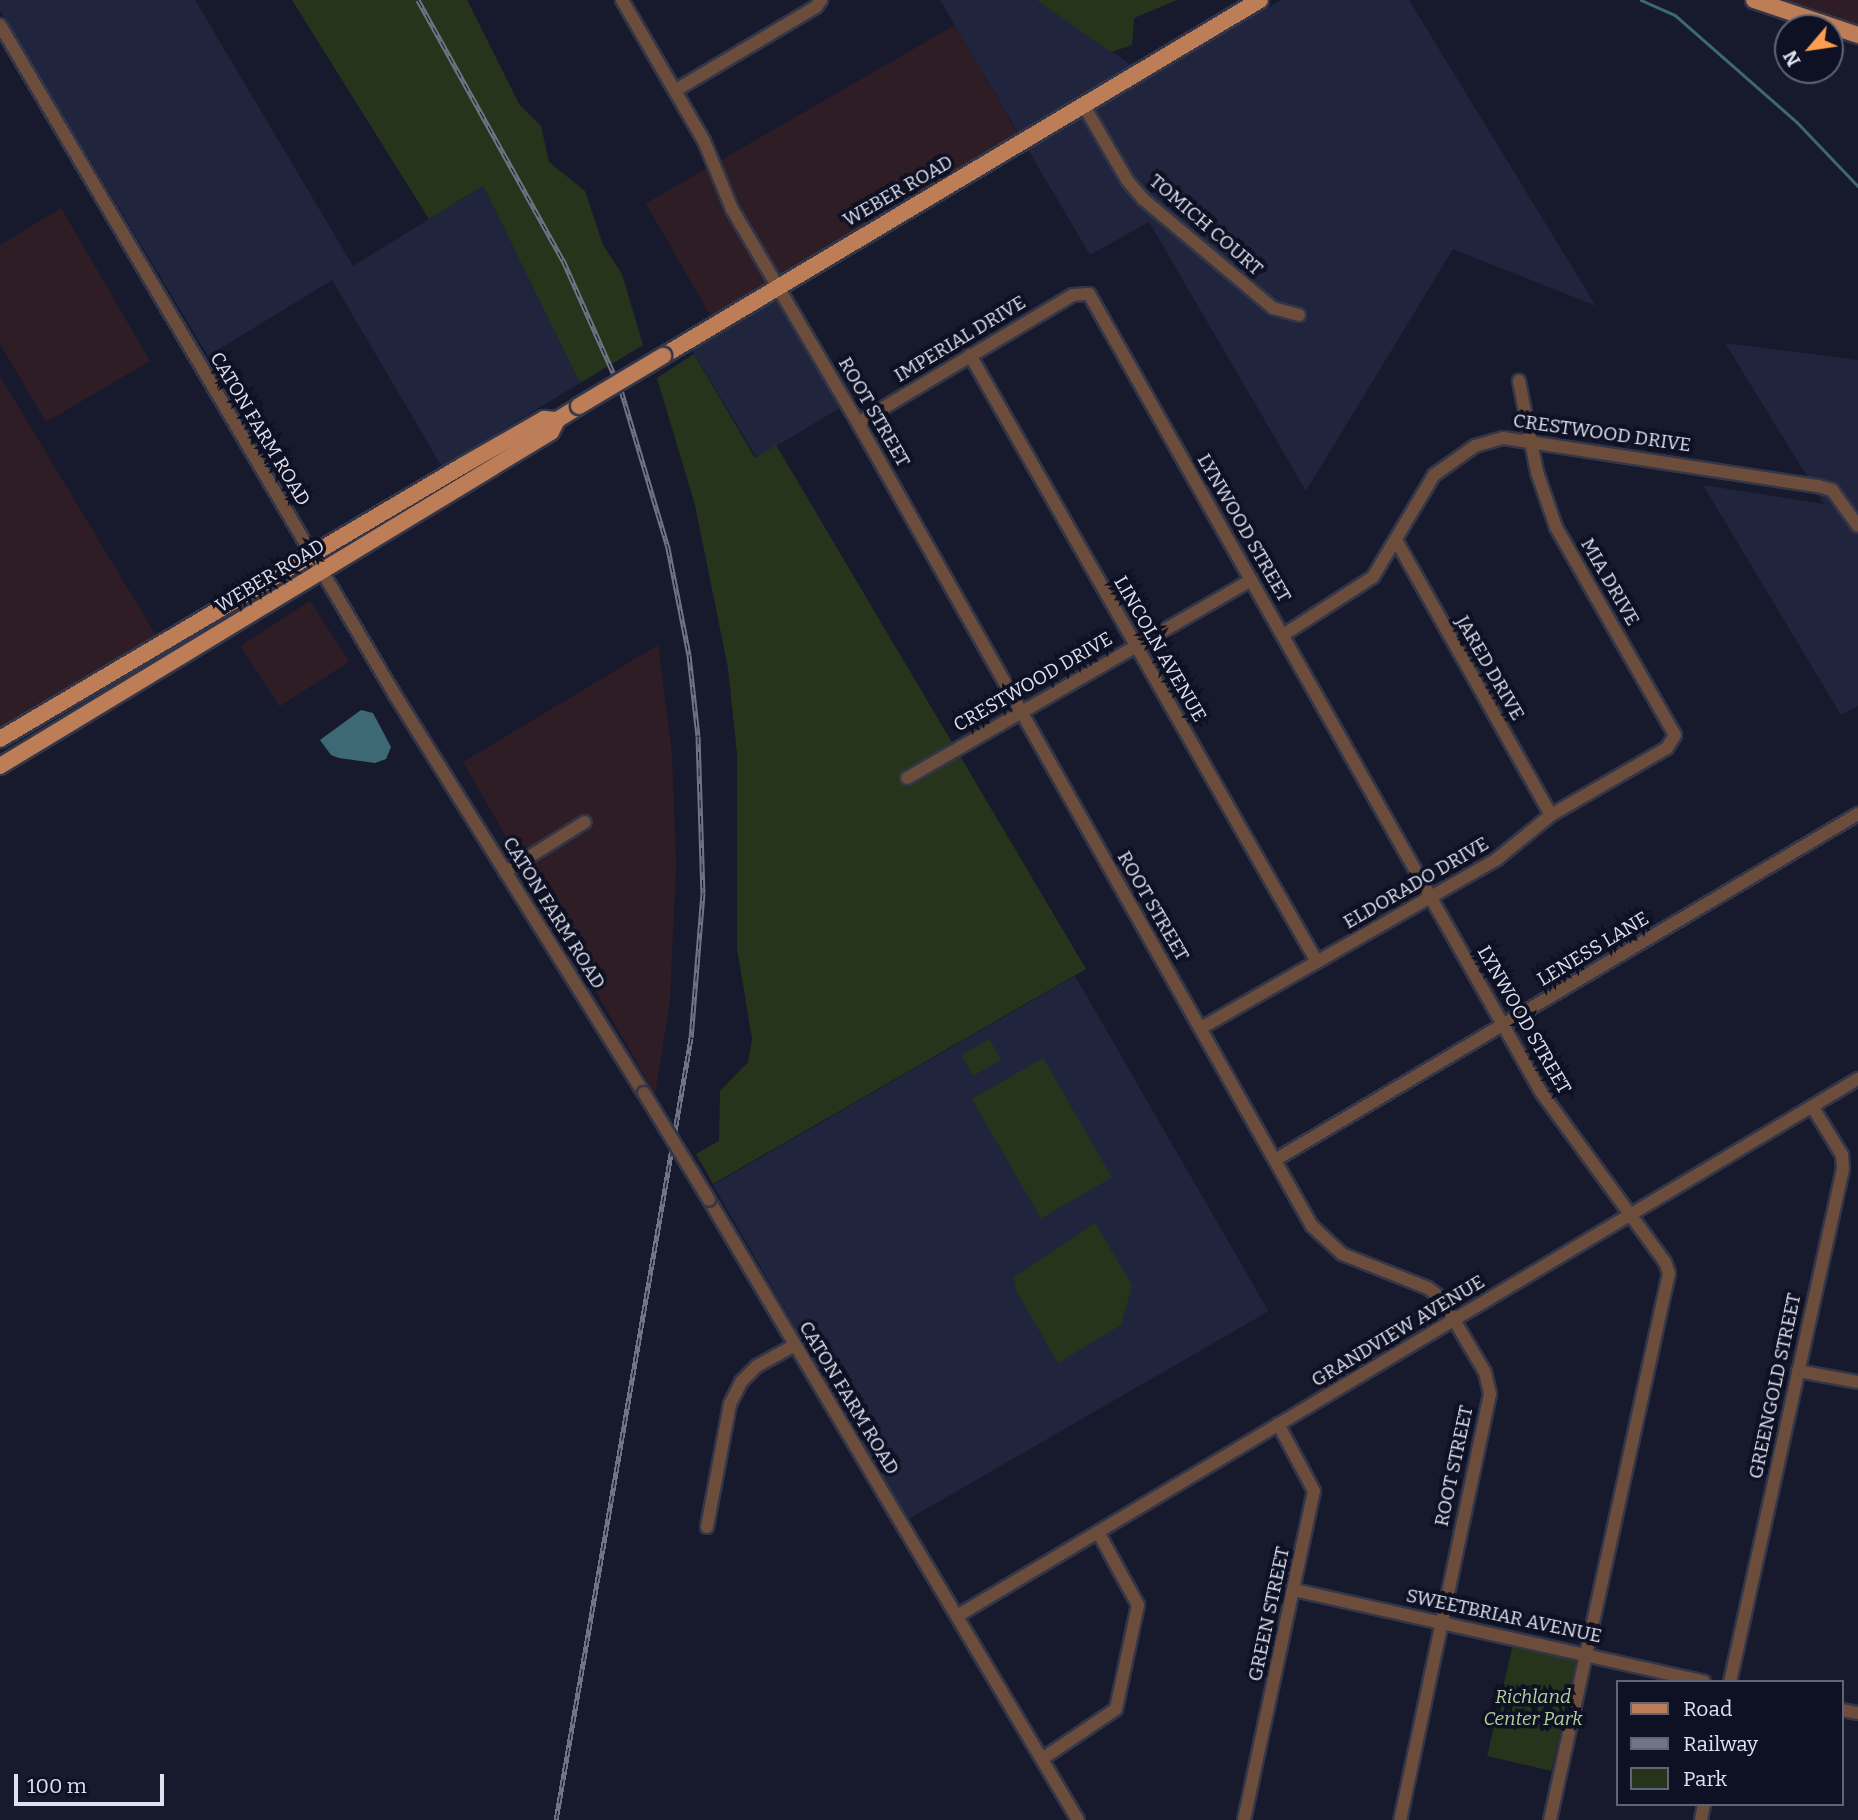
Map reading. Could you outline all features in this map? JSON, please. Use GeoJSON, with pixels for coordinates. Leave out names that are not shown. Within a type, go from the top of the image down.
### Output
{"type":"FeatureCollection","features":[{"type":"Feature","properties":{"kind":"main road","name":"WEBER ROAD"},"geometry":{"type":"LineString","coordinates":[[0,766],[551,432],[557,420],[579,406],[1261,0]]}},
{"type":"Feature","properties":{"kind":"main road"},"geometry":{"type":"LineString","coordinates":[[1754,0],[1858,35]]}},
{"type":"Feature","properties":{"kind":"main road","name":"WEBER ROAD"},"geometry":{"type":"LineString","coordinates":[[0,738],[544,419],[557,420]]}},
{"type":"Feature","properties":{"kind":"street","name":"ROOT STREET"},"geometry":{"type":"LineString","coordinates":[[622,0],[704,141],[732,209],[858,422],[1312,1226],[1342,1254],[1428,1288],[1454,1320],[1485,1372],[1490,1394],[1400,1820]]}},
{"type":"Feature","properties":{"kind":"street"},"geometry":{"type":"LineString","coordinates":[[676,90],[816,7],[821,0]]}},
{"type":"Feature","properties":{"kind":"street","name":"CATON FARM ROAD"},"geometry":{"type":"LineString","coordinates":[[0,25],[320,570],[709,1200],[1078,1820]]}},
{"type":"Feature","properties":{"kind":"street","name":"TOMICH COURT"},"geometry":{"type":"LineString","coordinates":[[1084,106],[1127,180],[1143,199],[1273,308],[1300,315]]}},
{"type":"Feature","properties":{"kind":"street","name":"IMPERIAL DRIVE"},"geometry":{"type":"LineString","coordinates":[[858,422],[1073,295],[1083,294]]}},
{"type":"Feature","properties":{"kind":"street","name":"LYNWOOD STREET"},"geometry":{"type":"LineString","coordinates":[[1083,294],[1089,294],[1541,1092],[1632,1213],[1669,1273],[1550,1820]]}},
{"type":"Feature","properties":{"kind":"street","name":"LINCOLN AVENUE"},"geometry":{"type":"LineString","coordinates":[[970,355],[1317,962]]}},
{"type":"Feature","properties":{"kind":"street","name":"MIA DRIVE"},"geometry":{"type":"LineString","coordinates":[[1519,381],[1542,493],[1556,527],[1675,735]]}},
{"type":"Feature","properties":{"kind":"street","name":"CRESTWOOD DRIVE"},"geometry":{"type":"LineString","coordinates":[[1283,635],[1357,591],[1373,577],[1434,475],[1453,458],[1503,438],[1532,440],[1832,490],[1858,526]]}},
{"type":"Feature","properties":{"kind":"street","name":"JARED DRIVE"},"geometry":{"type":"LineString","coordinates":[[1396,540],[1552,815]]}},
{"type":"Feature","properties":{"kind":"street","name":"CRESTWOOD DRIVE"},"geometry":{"type":"LineString","coordinates":[[907,778],[1251,580]]}},
{"type":"Feature","properties":{"kind":"street","name":"ELDORADO DRIVE"},"geometry":{"type":"LineString","coordinates":[[1201,1028],[1497,859],[1552,815],[1667,748],[1675,735]]}},
{"type":"Feature","properties":{"kind":"street","name":"LENESS LANE"},"geometry":{"type":"LineString","coordinates":[[1275,1160],[1858,814]]}},
{"type":"Feature","properties":{"kind":"street"},"geometry":{"type":"LineString","coordinates":[[505,872],[585,822]]}},
{"type":"Feature","properties":{"kind":"street","name":"GRANDVIEW AVENUE"},"geometry":{"type":"LineString","coordinates":[[957,1616],[1858,1079]]}},
{"type":"Feature","properties":{"kind":"street","name":"GREENGOLD STREET"},"geometry":{"type":"LineString","coordinates":[[1730,1680],[1843,1169],[1842,1155],[1812,1106]]}},
{"type":"Feature","properties":{"kind":"street"},"geometry":{"type":"LineString","coordinates":[[708,1527],[735,1393],[757,1366],[795,1345]]}},
{"type":"Feature","properties":{"kind":"street"},"geometry":{"type":"LineString","coordinates":[[1798,1371],[1858,1382]]}},
{"type":"Feature","properties":{"kind":"street","name":"GREEN STREET"},"geometry":{"type":"LineString","coordinates":[[1244,1820],[1314,1491],[1278,1424]]}},
{"type":"Feature","properties":{"kind":"street"},"geometry":{"type":"LineString","coordinates":[[1042,1759],[1116,1709],[1138,1605],[1098,1532]]}},
{"type":"Feature","properties":{"kind":"street","name":"SWEETBRIAR AVENUE"},"geometry":{"type":"LineString","coordinates":[[1294,1590],[1586,1652],[1696,1680]]}},
{"type":"Feature","properties":{"kind":"shaded area"},"geometry":{"type":"Polygon","coordinates":[[[0,0],[195,0],[353,266],[483,186],[580,383],[442,467],[332,280],[208,356],[0,10],[0,0]]]}},
{"type":"Feature","properties":{"kind":"shaded area"},"geometry":{"type":"Polygon","coordinates":[[[940,0],[1036,0],[1149,77],[1281,0],[1409,0],[1596,306],[1453,249],[1306,491],[1149,222],[1090,255],[940,0]]]}},
{"type":"Feature","properties":{"kind":"shaded area"},"geometry":{"type":"Polygon","coordinates":[[[1768,0],[1858,0],[1858,32],[1844,27],[1844,14],[1807,14],[1768,0]]]}},
{"type":"Feature","properties":{"kind":"shaded area"},"geometry":{"type":"Polygon","coordinates":[[[955,25],[1022,140],[712,319],[646,204],[955,25]]]}},
{"type":"Feature","properties":{"kind":"shaded area"},"geometry":{"type":"Polygon","coordinates":[[[61,208],[150,361],[46,422],[0,344],[0,245],[61,208]]]}},
{"type":"Feature","properties":{"kind":"shaded area"},"geometry":{"type":"Polygon","coordinates":[[[776,290],[845,405],[757,458],[688,343],[776,290]]]}},
{"type":"Feature","properties":{"kind":"shaded area"},"geometry":{"type":"Polygon","coordinates":[[[1725,343],[1858,360],[1858,706],[1841,715],[1703,485],[1824,504],[1725,343]]]}},
{"type":"Feature","properties":{"kind":"shaded area"},"geometry":{"type":"Polygon","coordinates":[[[0,376],[157,637],[0,729],[0,376]]]}},
{"type":"Feature","properties":{"kind":"shaded area"},"geometry":{"type":"Polygon","coordinates":[[[310,601],[349,661],[280,707],[240,646],[310,601]]]}},
{"type":"Feature","properties":{"kind":"shaded area"},"geometry":{"type":"Polygon","coordinates":[[[658,645],[672,753],[676,864],[670,1002],[655,1094],[463,762],[658,645]]]}},
{"type":"Feature","properties":{"kind":"shaded area"},"geometry":{"type":"Polygon","coordinates":[[[361,710],[373,713],[391,747],[386,759],[375,763],[339,758],[331,755],[320,740],[361,710]]]}},
{"type":"Feature","properties":{"kind":"shaded area"},"geometry":{"type":"Polygon","coordinates":[[[1075,976],[1268,1311],[907,1520],[713,1185],[1075,976]]]}},
{"type":"Feature","properties":{"kind":"green space"},"geometry":{"type":"Polygon","coordinates":[[[292,0],[467,0],[519,104],[541,126],[549,162],[585,191],[603,245],[622,274],[643,345],[580,383],[483,186],[429,219],[292,0]]]}},
{"type":"Feature","properties":{"kind":"green space"},"geometry":{"type":"Polygon","coordinates":[[[1036,0],[1177,0],[1134,18],[1132,45],[1111,52],[1036,0]]]}},
{"type":"Feature","properties":{"kind":"green space"},"geometry":{"type":"Polygon","coordinates":[[[694,354],[755,458],[776,445],[1086,969],[713,1184],[696,1154],[719,1141],[720,1091],[748,1062],[752,1039],[737,948],[737,754],[728,668],[695,505],[657,378],[694,354]]]}},
{"type":"Feature","properties":{"kind":"green space"},"geometry":{"type":"Polygon","coordinates":[[[989,1039],[1001,1060],[973,1076],[961,1055],[989,1039]]]}},
{"type":"Feature","properties":{"kind":"green space"},"geometry":{"type":"Polygon","coordinates":[[[1043,1058],[1112,1178],[1041,1219],[972,1099],[1043,1058]]]}},
{"type":"Feature","properties":{"kind":"green space"},"geometry":{"type":"Polygon","coordinates":[[[1095,1223],[1132,1285],[1121,1325],[1058,1363],[1016,1290],[1014,1277],[1095,1223]]]}},
{"type":"Feature","properties":{"kind":"green space","name":"Richland Center Park"},"geometry":{"type":"Polygon","coordinates":[[[1513,1644],[1577,1659],[1551,1771],[1487,1756],[1513,1644]]]}},
{"type":"Feature","properties":{"kind":"waterway"},"geometry":{"type":"LineString","coordinates":[[1641,0],[1675,15],[1797,122],[1858,186]]}},
{"type":"Feature","properties":{"kind":"railway"},"geometry":{"type":"LineString","coordinates":[[418,0],[563,260],[621,390],[668,548],[689,655],[698,736],[703,893],[691,1038],[556,1820]]}}]}
